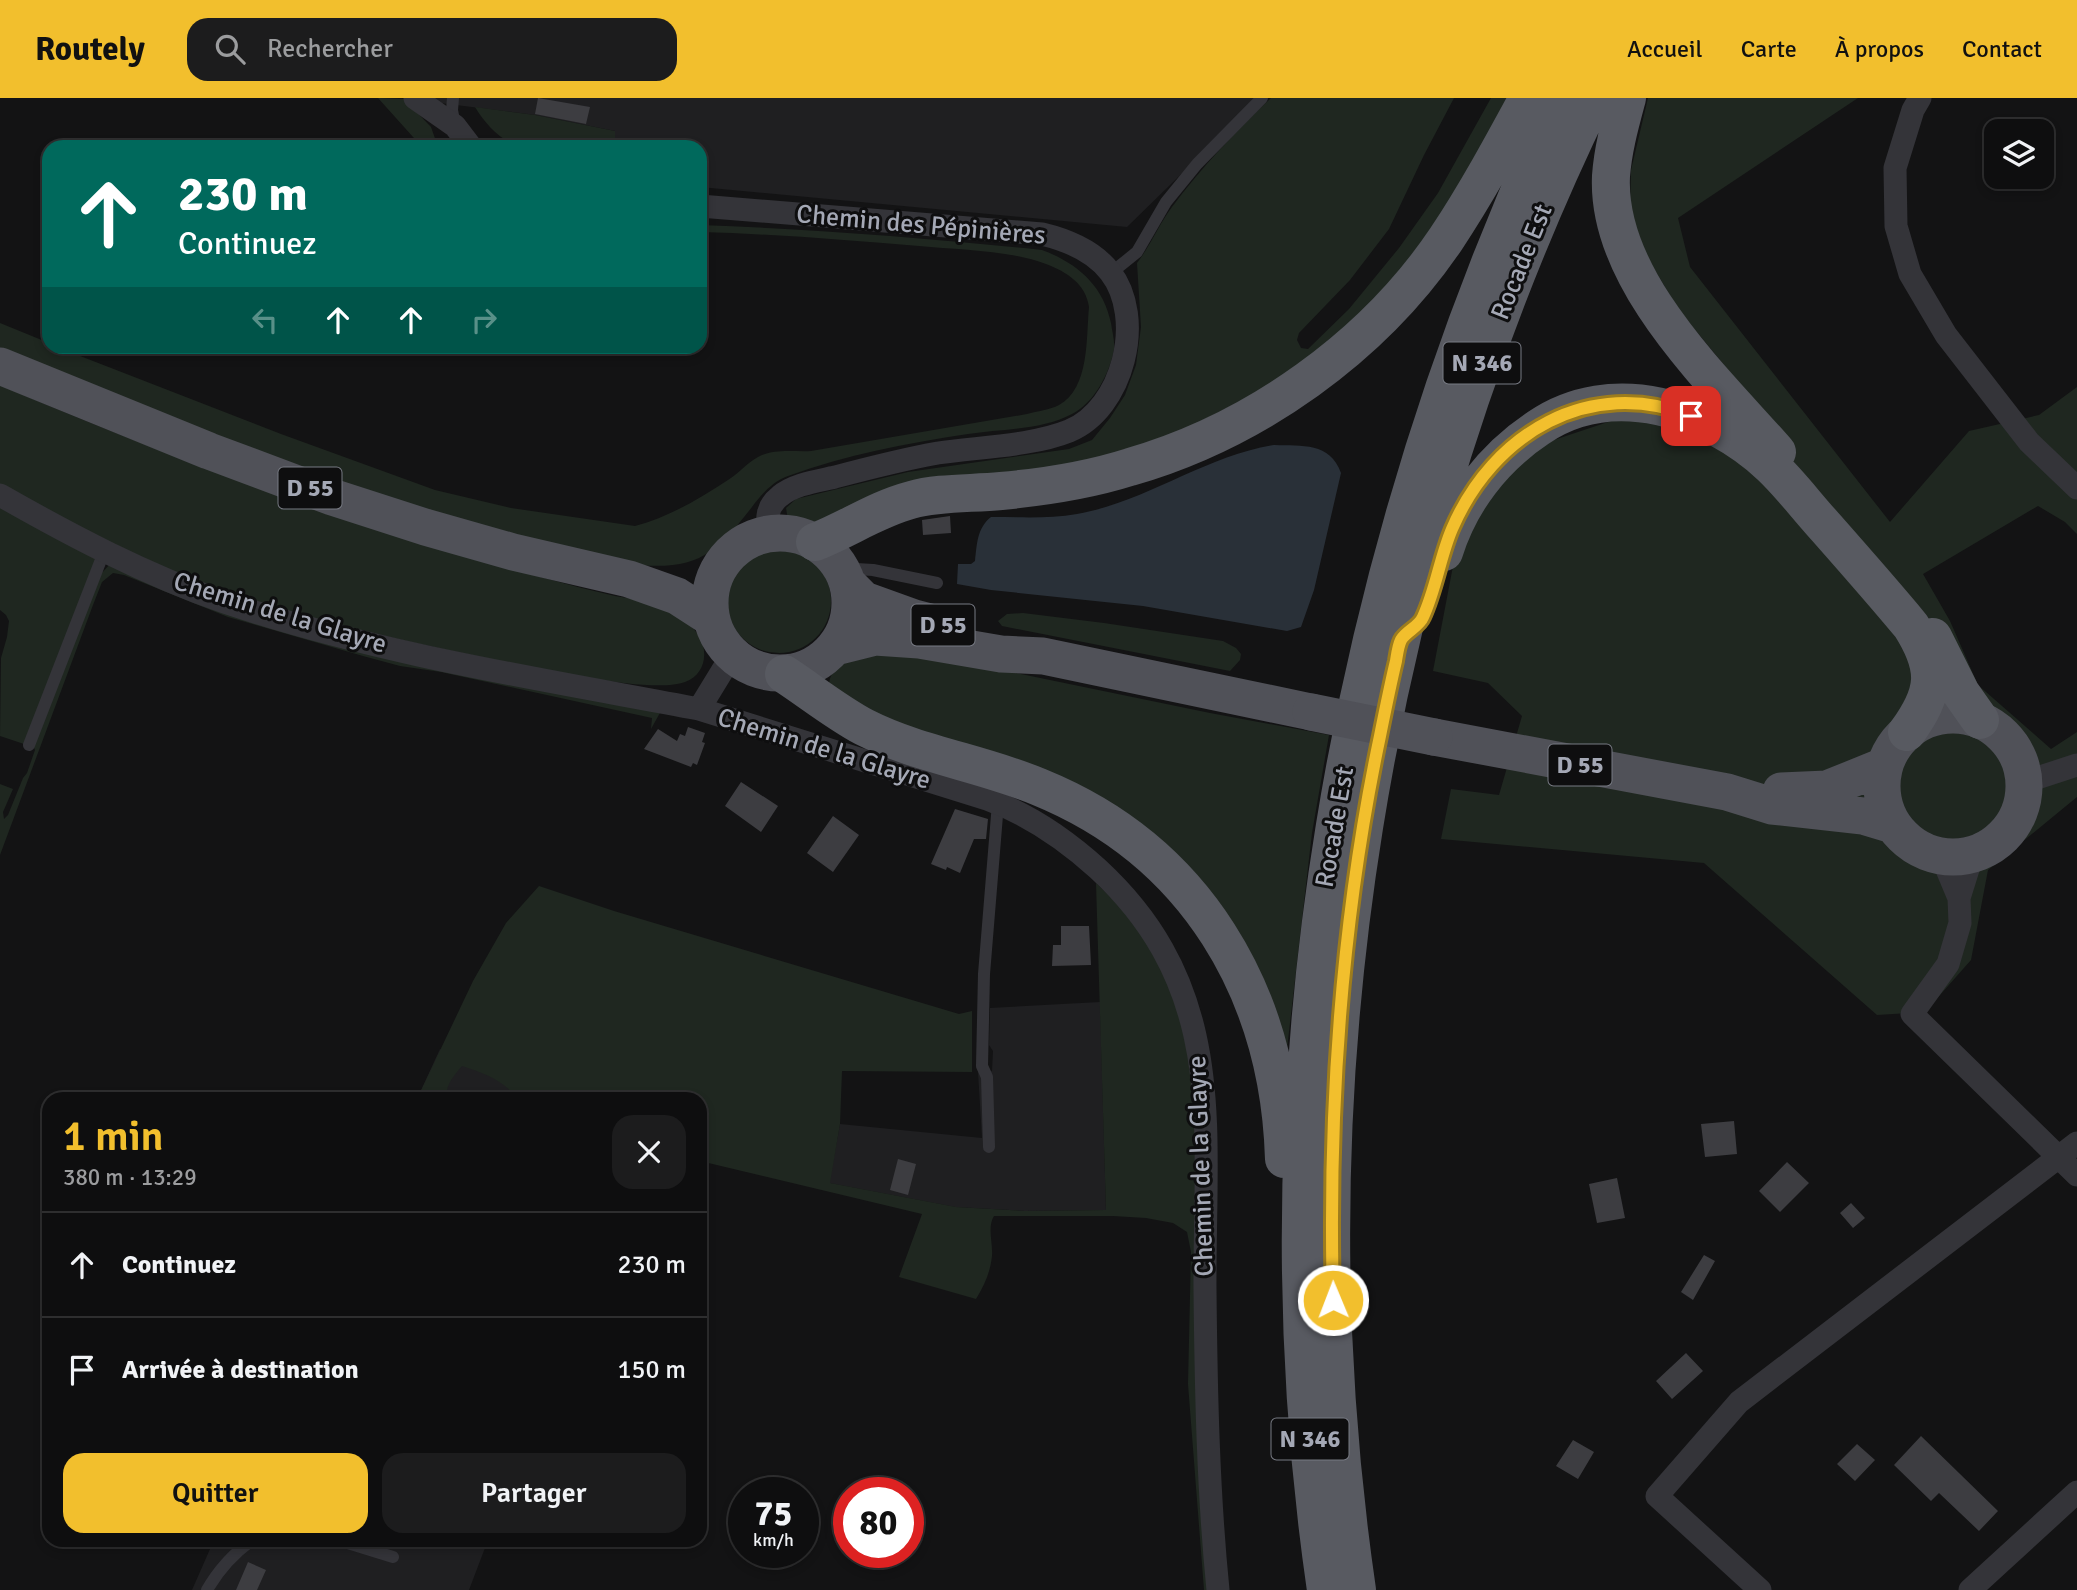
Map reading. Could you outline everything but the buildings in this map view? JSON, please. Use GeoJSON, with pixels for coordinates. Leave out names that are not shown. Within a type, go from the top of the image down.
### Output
{"type":"FeatureCollection","features":[{"type":"Feature","properties":{"kind":"highway"},"geometry":{"type":"LineString","coordinates":[[834,565],[841,532],[882,510],[913,499],[1045,485],[1131,467],[1212,436],[1286,394],[1323,368],[1368,330],[1403,295],[1446,240],[1528,98]]}},
{"type":"Feature","properties":{"kind":"highway","name":"Rocade Est"},"geometry":{"type":"LineString","coordinates":[[1326,1590],[1306,1384],[1302,1287],[1304,1131],[1311,1020],[1320,918],[1332,834],[1361,681],[1390,564],[1427,438],[1475,298],[1526,173],[1562,98]]}},
{"type":"Feature","properties":{"kind":"highway","name":"Rocade Est"},"geometry":{"type":"LineString","coordinates":[[1357,1590],[1335,1381],[1331,1246],[1333,1132],[1349,921],[1374,765],[1401,640],[1448,464],[1490,341],[1534,230],[1594,98]]}},
{"type":"Feature","properties":{"kind":"highway"},"geometry":{"type":"LineString","coordinates":[[1627,98],[1615,140],[1611,178],[1613,210],[1624,249],[1642,288],[1671,329],[1928,627],[1961,693],[1980,720]]}},
{"type":"Feature","properties":{"kind":"highway"},"geometry":{"type":"LineString","coordinates":[[1401,640],[1422,620],[1451,530],[1462,509],[1486,473],[1516,443],[1548,421],[1583,407],[1617,402],[1647,403],[1674,409],[1707,422],[1739,441],[1771,466],[1911,626],[1922,643],[1930,669],[1923,710],[1906,732]]}},
{"type":"Feature","properties":{"kind":"highway"},"geometry":{"type":"LineString","coordinates":[[784,674],[862,726],[894,740],[1038,786],[1077,804],[1147,852],[1199,905],[1219,932],[1237,965],[1266,1043],[1283,1139],[1286,1244],[1302,1287]]}},
{"type":"Feature","properties":{"kind":"main road","name":"D 55"},"geometry":{"type":"LineString","coordinates":[[0,366],[209,451],[332,497],[513,552],[629,579],[677,596],[711,618]]}},
{"type":"Feature","properties":{"kind":"main road"},"geometry":{"type":"LineString","coordinates":[[785,533],[834,565],[850,606],[846,628],[835,647],[821,661],[803,670],[784,674],[765,672],[748,666],[732,655],[719,638],[711,618],[709,597],[714,578],[724,560],[744,543],[769,534],[785,533]]}},
{"type":"Feature","properties":{"kind":"main road","name":"D 55"},"geometry":{"type":"LineString","coordinates":[[629,579],[677,577],[724,560]]}},
{"type":"Feature","properties":{"kind":"main road","name":"D 55"},"geometry":{"type":"LineString","coordinates":[[834,565],[864,600],[914,618],[1000,640],[1043,656],[1434,737],[1727,792],[1772,806],[1863,816],[1894,825]]}},
{"type":"Feature","properties":{"kind":"main road","name":"D 55"},"geometry":{"type":"LineString","coordinates":[[835,647],[875,637],[919,640],[1001,654],[1043,656]]}},
{"type":"Feature","properties":{"kind":"main road"},"geometry":{"type":"LineString","coordinates":[[1942,715],[1961,715],[1980,720],[1998,730],[2011,744],[2021,762],[2025,782],[2022,804],[2014,824],[1999,841],[1980,853],[1958,858],[1939,856],[1913,845],[1894,825],[1883,797],[1884,766],[1893,747],[1906,732],[1923,721],[1942,715]]}},
{"type":"Feature","properties":{"kind":"main road","name":"D 55"},"geometry":{"type":"LineString","coordinates":[[1727,792],[1827,789],[1884,766]]}},
{"type":"Feature","properties":{"kind":"street"},"geometry":{"type":"LineString","coordinates":[[415,98],[455,126],[466,140]]}},
{"type":"Feature","properties":{"kind":"street"},"geometry":{"type":"LineString","coordinates":[[1920,98],[1913,110],[1895,168],[1896,226],[1910,274],[1955,346],[2029,442],[2077,488]]}},
{"type":"Feature","properties":{"kind":"street","name":"Chemin des Pépinières"},"geometry":{"type":"LineString","coordinates":[[707,207],[1042,234],[1065,240],[1100,261],[1111,273],[1124,300],[1126,339],[1118,382],[1093,418],[1052,437],[935,454],[805,485],[783,493],[776,500],[766,519],[769,534]]}},
{"type":"Feature","properties":{"kind":"street","name":"Chemin de la Glayre"},"geometry":{"type":"LineString","coordinates":[[0,495],[104,552],[226,602],[424,655],[699,709],[998,803],[1066,843],[1119,890],[1143,919],[1174,970],[1189,1009],[1198,1045],[1204,1092],[1207,1378],[1218,1590]]}},
{"type":"Feature","properties":{"kind":"street","name":"Chemin de la Glayre"},"geometry":{"type":"LineString","coordinates":[[699,709],[732,655]]}},
{"type":"Feature","properties":{"kind":"street"},"geometry":{"type":"LineString","coordinates":[[2025,782],[2077,765]]}},
{"type":"Feature","properties":{"kind":"street"},"geometry":{"type":"LineString","coordinates":[[1980,853],[1969,866],[1959,898],[1960,923],[1948,964],[1912,1014],[2077,1175]]}},
{"type":"Feature","properties":{"kind":"street"},"geometry":{"type":"LineString","coordinates":[[1939,856],[1959,898]]}},
{"type":"Feature","properties":{"kind":"street"},"geometry":{"type":"LineString","coordinates":[[1760,1590],[1657,1496],[1739,1402],[2077,1143]]}},
{"type":"Feature","properties":{"kind":"street"},"geometry":{"type":"LineString","coordinates":[[1970,1590],[2077,1492]]}},
{"type":"Feature","properties":{"kind":"lane"},"geometry":{"type":"LineString","coordinates":[[453,98],[455,126]]}},
{"type":"Feature","properties":{"kind":"lane"},"geometry":{"type":"LineString","coordinates":[[1111,273],[1137,252],[1166,202],[1197,164],[1262,98]]}},
{"type":"Feature","properties":{"kind":"lane"},"geometry":{"type":"LineString","coordinates":[[29,745],[104,552]]}},
{"type":"Feature","properties":{"kind":"lane"},"geometry":{"type":"LineString","coordinates":[[834,565],[937,583]]}},
{"type":"Feature","properties":{"kind":"lane"},"geometry":{"type":"LineString","coordinates":[[989,1147],[987,1077],[982,1066],[984,974],[998,803]]}},
{"type":"Feature","properties":{"kind":"lane"},"geometry":{"type":"LineString","coordinates":[[207,1590],[218,1571],[242,1547]]}},
{"type":"Feature","properties":{"kind":"lane"},"geometry":{"type":"LineString","coordinates":[[361,1547],[393,1557]]}},
{"type":"Feature","properties":{"kind":"shaded area"},"geometry":{"type":"Polygon","coordinates":[[[378,98],[404,99],[431,127],[436,140],[416,140],[378,98]]]}},
{"type":"Feature","properties":{"kind":"shaded area"},"geometry":{"type":"Polygon","coordinates":[[[427,98],[1259,98],[1127,227],[707,188],[707,140],[625,140],[615,138],[615,131],[535,115],[432,102],[427,98]]]}},
{"type":"Feature","properties":{"kind":"shaded area"},"geometry":{"type":"Polygon","coordinates":[[[1271,98],[1454,98],[1389,229],[1350,280],[1299,333],[1297,340],[1301,348],[1308,349],[1349,309],[1399,248],[1438,193],[1491,98],[1512,98],[1471,173],[1384,293],[1286,378],[1150,447],[819,527],[788,520],[786,508],[796,499],[908,472],[1069,449],[1092,440],[1125,395],[1136,365],[1141,327],[1137,263],[1183,193],[1219,150],[1271,98]]]}},
{"type":"Feature","properties":{"kind":"shaded area"},"geometry":{"type":"Polygon","coordinates":[[[1648,98],[1858,98],[1678,218],[1690,267],[1890,522],[1969,431],[2039,415],[2077,387],[2077,534],[2065,522],[2038,506],[1923,574],[1950,621],[1978,685],[2051,749],[2077,732],[2077,797],[1988,870],[1971,960],[1925,1012],[1877,1015],[1704,863],[1441,839],[1451,789],[1499,795],[1522,716],[1488,683],[1433,671],[1453,566],[1494,480],[1548,442],[1617,419],[1771,422],[1678,309],[1646,255],[1630,209],[1631,170],[1648,98]]]}},
{"type":"Feature","properties":{"kind":"shaded area"},"geometry":{"type":"Polygon","coordinates":[[[475,107],[535,115],[615,131],[615,138],[619,140],[506,140],[475,107]]]}},
{"type":"Feature","properties":{"kind":"shaded area"},"geometry":{"type":"Polygon","coordinates":[[[707,225],[871,234],[1042,250],[1077,269],[1087,277],[1102,297],[1111,323],[1114,343],[1109,368],[1087,403],[1060,419],[1035,426],[968,434],[877,450],[783,478],[763,493],[716,547],[691,561],[659,566],[638,565],[440,517],[329,480],[0,351],[0,323],[42,340],[42,354],[75,354],[435,490],[511,508],[635,526],[660,518],[695,501],[764,454],[777,451],[811,451],[1027,414],[1059,405],[1076,387],[1084,361],[1089,307],[1080,285],[1054,267],[1032,259],[1000,253],[707,232],[707,225]]]}},
{"type":"Feature","properties":{"kind":"shaded area"},"geometry":{"type":"Polygon","coordinates":[[[0,385],[133,440],[335,513],[550,580],[661,605],[684,619],[697,634],[704,651],[702,667],[691,679],[671,685],[633,684],[567,674],[358,630],[271,606],[186,577],[115,546],[0,488],[0,385]]]}},
{"type":"Feature","properties":{"kind":"shaded area"},"geometry":{"type":"Polygon","coordinates":[[[1274,445],[1305,446],[1322,451],[1330,456],[1341,473],[1314,590],[1301,627],[1287,631],[1143,606],[957,584],[958,564],[971,564],[975,561],[980,531],[991,517],[1056,517],[1102,508],[1224,459],[1274,445]]]}},
{"type":"Feature","properties":{"kind":"shaded area"},"geometry":{"type":"Polygon","coordinates":[[[0,505],[99,557],[27,745],[0,736],[1,658],[9,621],[0,610],[0,505]]]}},
{"type":"Feature","properties":{"kind":"shaded area"},"geometry":{"type":"Polygon","coordinates":[[[779,549],[799,553],[816,564],[827,581],[831,601],[827,621],[816,638],[799,649],[779,653],[759,649],[742,638],[731,621],[727,601],[731,581],[742,564],[759,553],[779,549]]]}},
{"type":"Feature","properties":{"kind":"shaded area"},"geometry":{"type":"Polygon","coordinates":[[[111,563],[661,711],[651,729],[652,718],[441,672],[400,666],[228,617],[113,573],[102,582],[0,855],[0,784],[13,789],[3,812],[4,819],[27,773],[35,750],[33,746],[98,577],[111,563]]]}},
{"type":"Feature","properties":{"kind":"shaded area"},"geometry":{"type":"Polygon","coordinates":[[[1023,613],[1223,641],[1236,648],[1241,654],[1240,660],[1230,671],[1002,626],[998,621],[1007,614],[1023,613]]]}},
{"type":"Feature","properties":{"kind":"shaded area"},"geometry":{"type":"Polygon","coordinates":[[[879,649],[1016,673],[1329,735],[1312,833],[1287,1049],[1196,882],[891,725],[829,690],[833,672],[838,666],[853,657],[879,649]]]}},
{"type":"Feature","properties":{"kind":"shaded area"},"geometry":{"type":"Polygon","coordinates":[[[1096,883],[1126,912],[1157,954],[1191,1047],[1197,1111],[1209,1590],[1204,1590],[1188,1384],[1191,1252],[1187,1232],[1173,1223],[1113,1216],[994,1216],[991,1225],[990,1268],[976,1299],[899,1277],[922,1214],[707,1163],[707,1092],[511,1092],[493,1078],[462,1066],[448,1085],[447,1092],[420,1092],[473,981],[506,923],[539,886],[959,1014],[972,1011],[972,1072],[842,1071],[840,1124],[830,1183],[956,1207],[1025,1211],[1106,1210],[1096,883]]]}},
{"type":"Feature","properties":{"kind":"shaded area"},"geometry":{"type":"Polygon","coordinates":[[[1100,1002],[1106,1210],[1025,1211],[955,1207],[829,1183],[840,1124],[982,1138],[978,1072],[992,1071],[993,1051],[989,1045],[990,1008],[1100,1002]]]}},
{"type":"Feature","properties":{"kind":"shaded area"},"geometry":{"type":"Polygon","coordinates":[[[440,1049],[531,1092],[420,1092],[440,1049]]]}},
{"type":"Feature","properties":{"kind":"shaded area"},"geometry":{"type":"Polygon","coordinates":[[[211,1547],[485,1547],[469,1590],[192,1590],[211,1547]]]}},
{"type":"Feature","properties":{"kind":"route"},"geometry":{"type":"LineString","coordinates":[[1333,1300],[1333,1132],[1349,921],[1374,765],[1401,640],[1422,620],[1451,530],[1462,509],[1486,473],[1516,443],[1548,421],[1583,407],[1617,402],[1647,403],[1691,416]]}}]}
